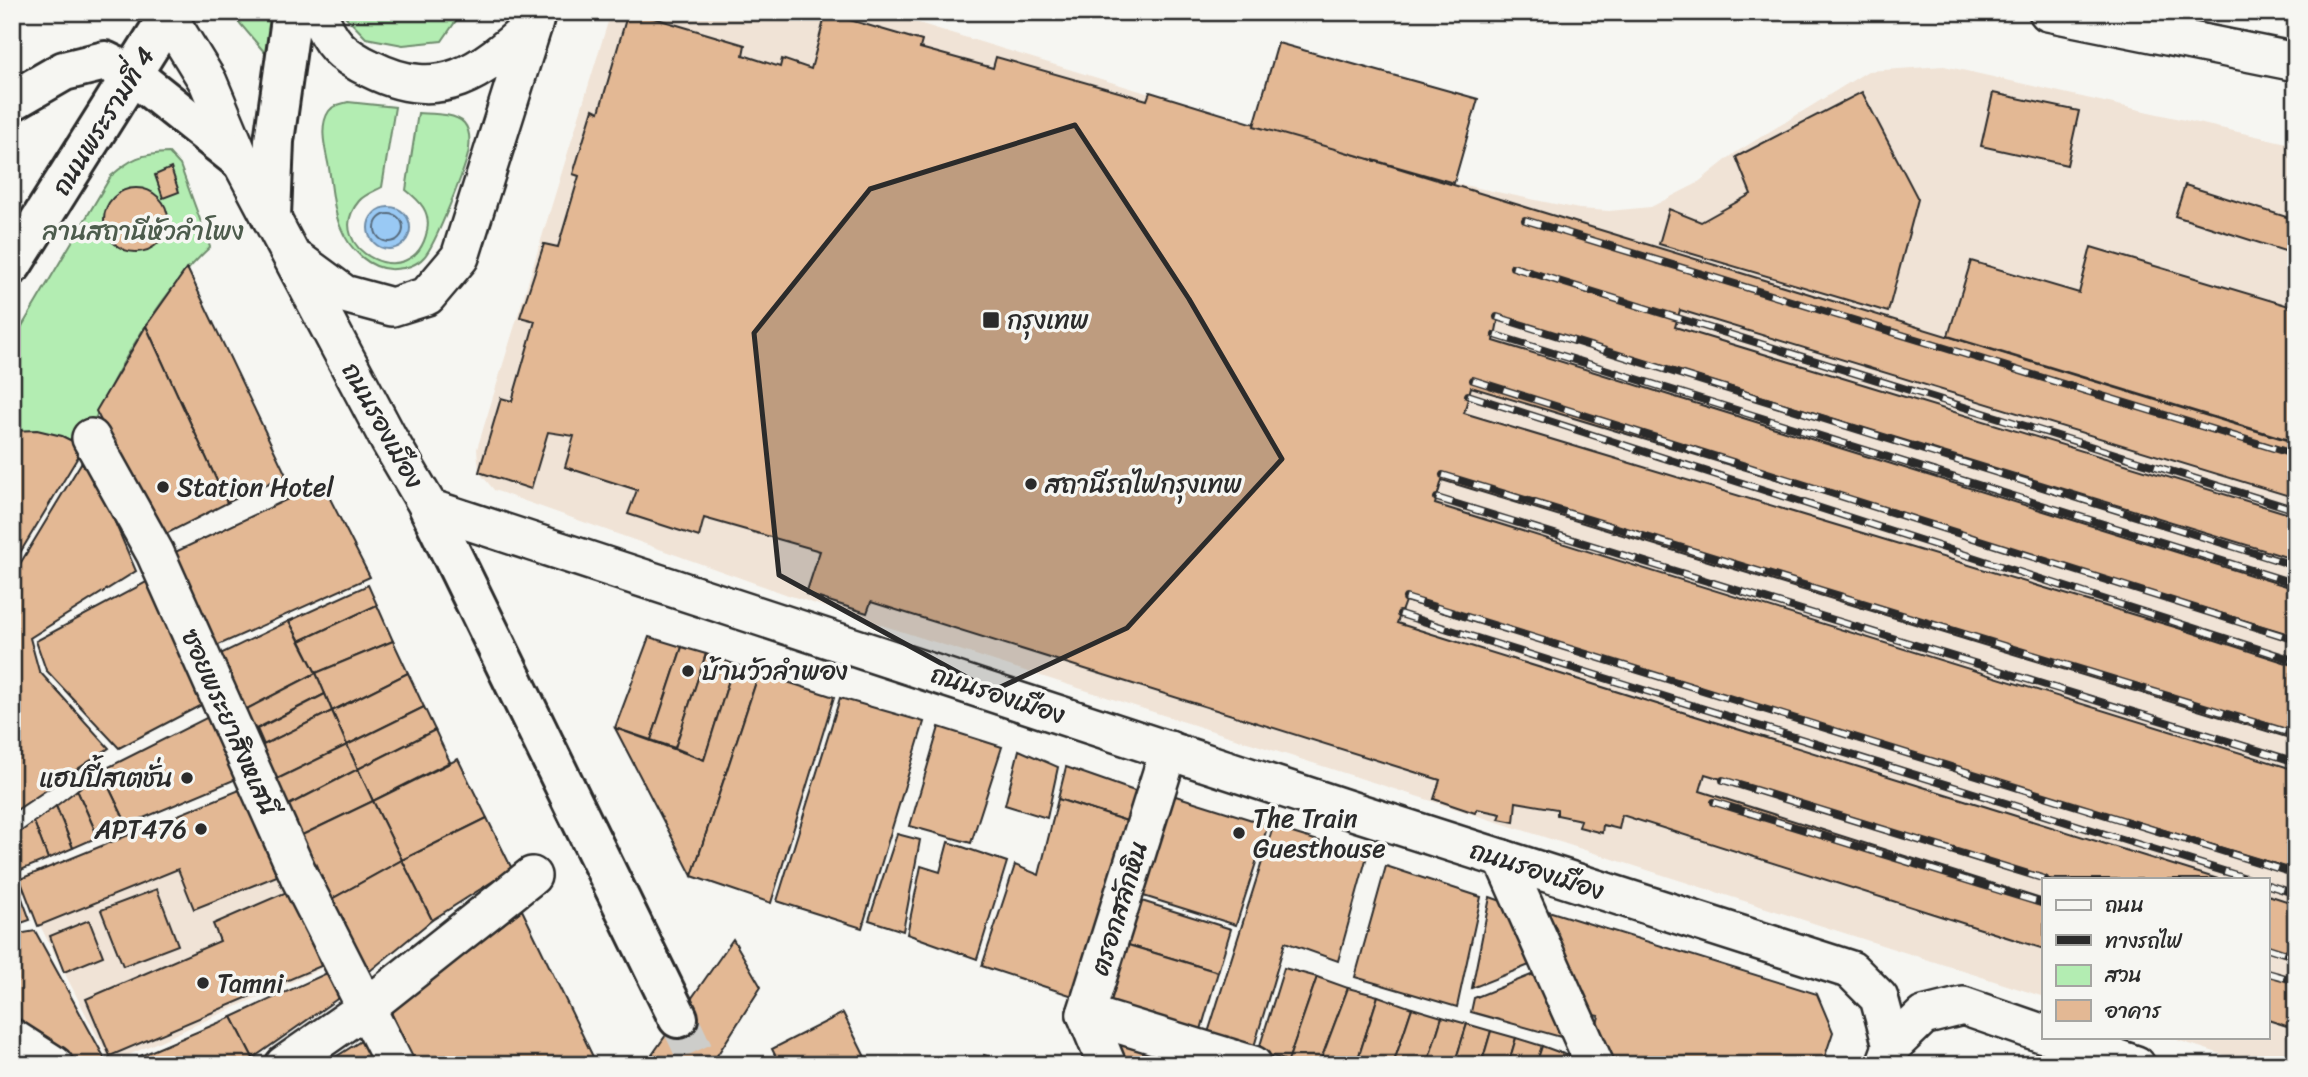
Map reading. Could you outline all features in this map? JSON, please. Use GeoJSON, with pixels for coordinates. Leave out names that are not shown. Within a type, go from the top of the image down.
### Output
{"type":"FeatureCollection","features":[{"type":"Feature","properties":{"kind":"main road"},"geometry":{"type":"LineString","coordinates":[[271,216],[274,141],[292,12]]}},
{"type":"Feature","properties":{"kind":"main road","name":"ถนนพระรามที่ 4"},"geometry":{"type":"LineString","coordinates":[[12,265],[168,13]]}},
{"type":"Feature","properties":{"kind":"main road"},"geometry":{"type":"LineString","coordinates":[[12,100],[64,71],[105,61],[132,74],[241,161]]}},
{"type":"Feature","properties":{"kind":"main road"},"geometry":{"type":"LineString","coordinates":[[429,508],[678,1018]]}},
{"type":"Feature","properties":{"kind":"street"},"geometry":{"type":"LineString","coordinates":[[318,12],[331,42],[352,60],[399,82],[432,86],[466,75],[500,55],[536,18]]}},
{"type":"Feature","properties":{"kind":"street"},"geometry":{"type":"LineString","coordinates":[[2048,12],[2296,62]]}},
{"type":"Feature","properties":{"kind":"street","name":"ถนนรองเมือง"},"geometry":{"type":"LineString","coordinates":[[168,13],[208,82],[241,161],[389,440],[429,508],[1503,859],[1852,970],[1879,998],[1888,1055]]}},
{"type":"Feature","properties":{"kind":"street"},"geometry":{"type":"LineString","coordinates":[[293,256],[344,294],[392,307],[427,296],[460,257],[536,18]]}},
{"type":"Feature","properties":{"kind":"street","name":"ซอยพระยาสิงหเสนี"},"geometry":{"type":"LineString","coordinates":[[91,438],[155,553],[299,876],[368,1007],[395,1065]]}},
{"type":"Feature","properties":{"kind":"street","name":"ตรอกสลักหิน"},"geometry":{"type":"LineString","coordinates":[[1086,1014],[1169,750]]}},
{"type":"Feature","properties":{"kind":"street"},"geometry":{"type":"LineString","coordinates":[[1503,859],[1595,1065]]}},
{"type":"Feature","properties":{"kind":"street"},"geometry":{"type":"LineString","coordinates":[[284,1065],[368,1007],[532,876]]}},
{"type":"Feature","properties":{"kind":"street","name":"ถนนรองเมือง"},"geometry":{"type":"LineString","coordinates":[[1888,1055],[1923,1016],[1963,1006],[2042,1033]]}},
{"type":"Feature","properties":{"kind":"street"},"geometry":{"type":"LineString","coordinates":[[1086,1014],[1107,1065]]}},
{"type":"Feature","properties":{"kind":"street"},"geometry":{"type":"LineString","coordinates":[[1086,1014],[1253,1065]]}},
{"type":"Feature","properties":{"kind":"street"},"geometry":{"type":"LineString","coordinates":[[12,1038],[54,1065]]}},
{"type":"Feature","properties":{"kind":"street"},"geometry":{"type":"LineString","coordinates":[[2056,1038],[2136,1065]]}},
{"type":"Feature","properties":{"kind":"highlighted area"},"geometry":{"type":"Polygon","coordinates":[[[1075,125],[1189,299],[1282,459],[1127,628],[992,691],[779,575],[754,333],[870,189],[1075,125]]]}},
{"type":"Feature","properties":{"kind":"shaded area","name":"สถานีรถไฟกรุงเทพ"},"geometry":{"type":"Polygon","coordinates":[[[611,12],[883,12],[1254,126],[1454,183],[1579,209],[1609,211],[1651,207],[1696,184],[1735,153],[1868,71],[1944,66],[2296,145],[2296,1065],[2255,1065],[2171,1038],[2270,1038],[2270,878],[2042,878],[2042,996],[788,595],[494,490],[479,472],[477,449],[611,12]]]}},
{"type":"Feature","properties":{"kind":"shaded area"},"geometry":{"type":"Polygon","coordinates":[[[245,787],[325,967],[111,1063],[16,879],[245,787]]]}},
{"type":"Feature","properties":{"kind":"green space"},"geometry":{"type":"Polygon","coordinates":[[[242,12],[279,12],[271,60],[237,20],[242,12]]]}},
{"type":"Feature","properties":{"kind":"green space"},"geometry":{"type":"Polygon","coordinates":[[[462,12],[442,41],[403,45],[366,38],[342,13],[462,12]]]}},
{"type":"Feature","properties":{"kind":"green space"},"geometry":{"type":"Polygon","coordinates":[[[348,102],[395,107],[382,187],[361,199],[350,218],[351,235],[359,249],[373,258],[389,263],[405,261],[418,251],[427,231],[426,213],[416,198],[406,190],[418,113],[455,117],[464,123],[467,129],[469,149],[450,205],[429,250],[421,260],[411,266],[386,269],[369,262],[349,243],[340,226],[334,205],[323,132],[331,109],[348,102]]]}},
{"type":"Feature","properties":{"kind":"green space","name":"ลานสถานีหัวลำโพง"},"geometry":{"type":"Polygon","coordinates":[[[169,153],[180,165],[210,247],[172,289],[136,340],[106,395],[84,447],[62,436],[12,431],[12,343],[111,176],[137,158],[169,153]]]}},
{"type":"Feature","properties":{"kind":"water"},"geometry":{"type":"Polygon","coordinates":[[[389,207],[404,213],[410,228],[404,243],[389,249],[374,243],[368,228],[374,213],[389,207]]]}},
{"type":"Feature","properties":{"kind":"building","name":"สถานีรถไฟกรุงเทพ"},"geometry":{"type":"Polygon","coordinates":[[[628,12],[648,12],[647,16],[745,45],[743,55],[780,67],[782,59],[811,69],[826,13],[922,41],[920,48],[993,68],[996,57],[1147,100],[1150,92],[2296,443],[2296,498],[1680,310],[1675,327],[2296,516],[2296,560],[1499,316],[1494,341],[2296,589],[2296,636],[1471,387],[1464,413],[2296,666],[2296,740],[1442,480],[1435,504],[2296,770],[2296,870],[1405,601],[1397,623],[2215,878],[2046,878],[1705,774],[1700,791],[2042,899],[2042,948],[1622,815],[1619,829],[1603,825],[1602,833],[1579,827],[1581,820],[1557,815],[1557,809],[1516,802],[1514,822],[1499,819],[1501,814],[1477,809],[1475,813],[1434,799],[1440,780],[871,602],[867,613],[806,594],[820,551],[704,518],[699,537],[628,514],[637,490],[565,467],[574,436],[548,432],[531,489],[479,472],[501,398],[512,401],[535,321],[520,317],[544,244],[558,247],[579,176],[573,174],[593,109],[599,112],[628,12]]]}},
{"type":"Feature","properties":{"kind":"building"},"geometry":{"type":"Polygon","coordinates":[[[1278,43],[1478,99],[1454,183],[1254,126],[1278,43]]]}},
{"type":"Feature","properties":{"kind":"building"},"geometry":{"type":"Polygon","coordinates":[[[1862,92],[1918,199],[1888,312],[1659,244],[1669,209],[1701,222],[1751,194],[1736,157],[1862,92]]]}},
{"type":"Feature","properties":{"kind":"building"},"geometry":{"type":"Polygon","coordinates":[[[1993,93],[2079,111],[2067,165],[1981,146],[1993,93]]]}},
{"type":"Feature","properties":{"kind":"building"},"geometry":{"type":"Polygon","coordinates":[[[171,168],[179,192],[163,198],[155,175],[171,168]]]}},
{"type":"Feature","properties":{"kind":"building"},"geometry":{"type":"Polygon","coordinates":[[[2185,185],[2296,220],[2294,254],[2175,216],[2185,185]]]}},
{"type":"Feature","properties":{"kind":"building"},"geometry":{"type":"Polygon","coordinates":[[[136,188],[154,194],[162,202],[168,220],[162,238],[154,246],[136,252],[118,246],[110,238],[104,220],[110,202],[118,194],[136,188]]]}},
{"type":"Feature","properties":{"kind":"building"},"geometry":{"type":"Polygon","coordinates":[[[2091,247],[2296,308],[2296,442],[1948,336],[1971,261],[2079,293],[2091,247]]]}},
{"type":"Feature","properties":{"kind":"building"},"geometry":{"type":"Polygon","coordinates":[[[187,268],[286,475],[227,503],[146,326],[187,268]]]}},
{"type":"Feature","properties":{"kind":"building"},"geometry":{"type":"Polygon","coordinates":[[[146,326],[227,503],[160,537],[96,411],[146,326]]]}},
{"type":"Feature","properties":{"kind":"building"},"geometry":{"type":"Polygon","coordinates":[[[37,430],[62,436],[84,447],[12,566],[12,431],[37,430]]]}},
{"type":"Feature","properties":{"kind":"building"},"geometry":{"type":"Polygon","coordinates":[[[86,455],[136,571],[30,638],[39,671],[109,748],[15,811],[12,806],[12,577],[86,455]]]}},
{"type":"Feature","properties":{"kind":"building"},"geometry":{"type":"Polygon","coordinates":[[[322,483],[370,577],[212,648],[171,554],[322,483]]]}},
{"type":"Feature","properties":{"kind":"building"},"geometry":{"type":"Polygon","coordinates":[[[150,580],[209,701],[119,748],[46,670],[36,641],[150,580]]]}},
{"type":"Feature","properties":{"kind":"building"},"geometry":{"type":"Polygon","coordinates":[[[368,585],[377,605],[300,641],[289,621],[368,585]]]}},
{"type":"Feature","properties":{"kind":"building"},"geometry":{"type":"Polygon","coordinates":[[[377,605],[393,641],[316,673],[300,641],[377,605]]]}},
{"type":"Feature","properties":{"kind":"building"},"geometry":{"type":"Polygon","coordinates":[[[289,621],[316,673],[239,713],[212,658],[289,621]]]}},
{"type":"Feature","properties":{"kind":"building"},"geometry":{"type":"Polygon","coordinates":[[[649,637],[682,647],[651,740],[615,728],[649,637]]]}},
{"type":"Feature","properties":{"kind":"building"},"geometry":{"type":"Polygon","coordinates":[[[393,641],[408,673],[332,711],[316,673],[393,641]]]}},
{"type":"Feature","properties":{"kind":"building"},"geometry":{"type":"Polygon","coordinates":[[[682,647],[706,654],[675,748],[651,740],[682,647]]]}},
{"type":"Feature","properties":{"kind":"building"},"geometry":{"type":"Polygon","coordinates":[[[706,654],[734,664],[704,760],[675,748],[706,654]]]}},
{"type":"Feature","properties":{"kind":"building"},"geometry":{"type":"Polygon","coordinates":[[[734,664],[759,673],[692,876],[615,728],[704,760],[734,664]]]}},
{"type":"Feature","properties":{"kind":"building"},"geometry":{"type":"Polygon","coordinates":[[[316,673],[325,694],[248,733],[239,713],[316,673]]]}},
{"type":"Feature","properties":{"kind":"building"},"geometry":{"type":"Polygon","coordinates":[[[408,673],[424,707],[347,745],[332,711],[408,673]]]}},
{"type":"Feature","properties":{"kind":"building"},"geometry":{"type":"Polygon","coordinates":[[[759,673],[834,697],[771,903],[692,876],[759,673]]]}},
{"type":"Feature","properties":{"kind":"building"},"geometry":{"type":"Polygon","coordinates":[[[325,694],[332,711],[264,745],[257,729],[325,694]]]}},
{"type":"Feature","properties":{"kind":"building"},"geometry":{"type":"Polygon","coordinates":[[[840,698],[924,722],[862,928],[777,901],[840,698]]]}},
{"type":"Feature","properties":{"kind":"building"},"geometry":{"type":"Polygon","coordinates":[[[424,707],[435,730],[358,769],[347,745],[424,707]]]}},
{"type":"Feature","properties":{"kind":"building"},"geometry":{"type":"Polygon","coordinates":[[[332,711],[347,745],[271,782],[255,749],[332,711]]]}},
{"type":"Feature","properties":{"kind":"building"},"geometry":{"type":"Polygon","coordinates":[[[214,714],[241,777],[127,825],[101,771],[214,714]]]}},
{"type":"Feature","properties":{"kind":"building"},"geometry":{"type":"Polygon","coordinates":[[[939,727],[1002,747],[971,843],[910,826],[939,727]]]}},
{"type":"Feature","properties":{"kind":"building"},"geometry":{"type":"Polygon","coordinates":[[[435,730],[450,762],[373,801],[358,769],[435,730]]]}},
{"type":"Feature","properties":{"kind":"building"},"geometry":{"type":"Polygon","coordinates":[[[347,745],[358,769],[283,808],[271,782],[347,745]]]}},
{"type":"Feature","properties":{"kind":"building"},"geometry":{"type":"Polygon","coordinates":[[[1019,750],[1058,767],[1047,818],[1005,805],[1019,750]]]}},
{"type":"Feature","properties":{"kind":"building"},"geometry":{"type":"Polygon","coordinates":[[[458,759],[487,818],[402,860],[373,801],[458,759]]]}},
{"type":"Feature","properties":{"kind":"building"},"geometry":{"type":"Polygon","coordinates":[[[1066,767],[1143,794],[1136,824],[1058,799],[1066,767]]]}},
{"type":"Feature","properties":{"kind":"building"},"geometry":{"type":"Polygon","coordinates":[[[358,769],[373,801],[298,837],[283,808],[358,769]]]}},
{"type":"Feature","properties":{"kind":"building"},"geometry":{"type":"Polygon","coordinates":[[[101,771],[127,825],[98,837],[77,790],[101,771]]]}},
{"type":"Feature","properties":{"kind":"building","name":"APT476"},"geometry":{"type":"Polygon","coordinates":[[[242,789],[277,876],[194,909],[178,869],[38,926],[20,879],[242,789]]]}},
{"type":"Feature","properties":{"kind":"building"},"geometry":{"type":"Polygon","coordinates":[[[77,790],[98,837],[73,848],[56,806],[77,790]]]}},
{"type":"Feature","properties":{"kind":"building"},"geometry":{"type":"Polygon","coordinates":[[[1166,793],[1268,825],[1236,925],[1134,893],[1166,793]]]}},
{"type":"Feature","properties":{"kind":"building"},"geometry":{"type":"Polygon","coordinates":[[[1058,799],[1136,824],[1082,999],[982,966],[1015,865],[1039,875],[1058,799]]]}},
{"type":"Feature","properties":{"kind":"building"},"geometry":{"type":"Polygon","coordinates":[[[373,801],[402,860],[330,900],[298,837],[373,801]]]}},
{"type":"Feature","properties":{"kind":"building"},"geometry":{"type":"Polygon","coordinates":[[[56,806],[73,848],[48,859],[34,822],[56,806]]]}},
{"type":"Feature","properties":{"kind":"building"},"geometry":{"type":"Polygon","coordinates":[[[487,818],[512,869],[432,920],[402,860],[487,818]]]}},
{"type":"Feature","properties":{"kind":"building"},"geometry":{"type":"Polygon","coordinates":[[[34,822],[48,859],[21,870],[12,848],[12,838],[34,822]]]}},
{"type":"Feature","properties":{"kind":"building"},"geometry":{"type":"Polygon","coordinates":[[[1273,827],[1367,856],[1338,961],[1285,942],[1253,1050],[1207,1036],[1273,827]]]}},
{"type":"Feature","properties":{"kind":"building"},"geometry":{"type":"Polygon","coordinates":[[[897,834],[920,840],[903,931],[869,920],[897,834]]]}},
{"type":"Feature","properties":{"kind":"building"},"geometry":{"type":"Polygon","coordinates":[[[948,842],[1007,862],[977,959],[907,934],[921,866],[940,872],[948,842]]]}},
{"type":"Feature","properties":{"kind":"building"},"geometry":{"type":"Polygon","coordinates":[[[402,860],[432,920],[365,975],[330,900],[402,860]]]}},
{"type":"Feature","properties":{"kind":"building"},"geometry":{"type":"Polygon","coordinates":[[[1386,866],[1481,897],[1457,1007],[1355,977],[1386,866]]]}},
{"type":"Feature","properties":{"kind":"building"},"geometry":{"type":"Polygon","coordinates":[[[12,871],[30,920],[12,926],[12,871]]]}},
{"type":"Feature","properties":{"kind":"building"},"geometry":{"type":"Polygon","coordinates":[[[157,889],[178,945],[123,966],[101,910],[157,889]]]}},
{"type":"Feature","properties":{"kind":"building","name":"Tamni"},"geometry":{"type":"Polygon","coordinates":[[[289,891],[321,966],[110,1056],[86,999],[220,941],[213,924],[289,891]]]}},
{"type":"Feature","properties":{"kind":"building"},"geometry":{"type":"Polygon","coordinates":[[[2270,896],[2296,904],[2296,955],[2270,947],[2270,896]]]}},
{"type":"Feature","properties":{"kind":"building"},"geometry":{"type":"Polygon","coordinates":[[[1490,897],[1510,904],[1537,962],[1472,988],[1490,897]]]}},
{"type":"Feature","properties":{"kind":"building"},"geometry":{"type":"Polygon","coordinates":[[[1132,898],[1231,929],[1218,972],[1118,942],[1132,898]]]}},
{"type":"Feature","properties":{"kind":"building"},"geometry":{"type":"Polygon","coordinates":[[[522,910],[597,1065],[415,1065],[390,1010],[522,910]]]}},
{"type":"Feature","properties":{"kind":"building"},"geometry":{"type":"Polygon","coordinates":[[[1545,910],[1817,994],[1833,1032],[1822,1065],[1610,1065],[1594,1036],[1599,1016],[1587,1014],[1545,910]]]}},
{"type":"Feature","properties":{"kind":"building"},"geometry":{"type":"Polygon","coordinates":[[[89,920],[103,956],[64,972],[50,936],[89,920]]]}},
{"type":"Feature","properties":{"kind":"building"},"geometry":{"type":"Polygon","coordinates":[[[35,931],[104,1057],[102,1065],[85,1065],[12,1020],[12,935],[35,931]]]}},
{"type":"Feature","properties":{"kind":"building"},"geometry":{"type":"Polygon","coordinates":[[[733,939],[761,987],[711,1065],[645,1065],[733,939]]]}},
{"type":"Feature","properties":{"kind":"building"},"geometry":{"type":"Polygon","coordinates":[[[1118,942],[1218,972],[1200,1033],[1101,1002],[1118,942]]]}},
{"type":"Feature","properties":{"kind":"building"},"geometry":{"type":"Polygon","coordinates":[[[1284,968],[1317,977],[1288,1061],[1258,1052],[1284,968]]]}},
{"type":"Feature","properties":{"kind":"building"},"geometry":{"type":"Polygon","coordinates":[[[1541,971],[1568,1039],[1471,1012],[1474,998],[1541,971]]]}},
{"type":"Feature","properties":{"kind":"building"},"geometry":{"type":"Polygon","coordinates":[[[327,973],[340,997],[253,1058],[232,1017],[327,973]]]}},
{"type":"Feature","properties":{"kind":"building"},"geometry":{"type":"Polygon","coordinates":[[[2270,973],[2296,980],[2296,1029],[2270,1021],[2270,973]]]}},
{"type":"Feature","properties":{"kind":"building"},"geometry":{"type":"Polygon","coordinates":[[[1317,977],[1348,988],[1319,1065],[1300,1065],[1288,1061],[1317,977]]]}},
{"type":"Feature","properties":{"kind":"building"},"geometry":{"type":"Polygon","coordinates":[[[1348,988],[1378,996],[1356,1065],[1319,1065],[1348,988]]]}},
{"type":"Feature","properties":{"kind":"building"},"geometry":{"type":"Polygon","coordinates":[[[1378,996],[1412,1008],[1393,1065],[1356,1065],[1378,996]]]}},
{"type":"Feature","properties":{"kind":"building"},"geometry":{"type":"Polygon","coordinates":[[[1412,1008],[1442,1017],[1427,1065],[1393,1065],[1412,1008]]]}},
{"type":"Feature","properties":{"kind":"building"},"geometry":{"type":"Polygon","coordinates":[[[843,1013],[869,1065],[780,1065],[772,1049],[843,1013]]]}},
{"type":"Feature","properties":{"kind":"building"},"geometry":{"type":"Polygon","coordinates":[[[232,1017],[253,1058],[244,1065],[119,1065],[232,1017]]]}},
{"type":"Feature","properties":{"kind":"building"},"geometry":{"type":"Polygon","coordinates":[[[1442,1017],[1467,1024],[1454,1065],[1427,1065],[1442,1017]]]}},
{"type":"Feature","properties":{"kind":"building"},"geometry":{"type":"Polygon","coordinates":[[[1467,1024],[1491,1031],[1481,1065],[1454,1065],[1467,1024]]]}},
{"type":"Feature","properties":{"kind":"building"},"geometry":{"type":"Polygon","coordinates":[[[1491,1031],[1516,1038],[1508,1065],[1481,1065],[1491,1031]]]}},
{"type":"Feature","properties":{"kind":"building"},"geometry":{"type":"Polygon","coordinates":[[[1516,1038],[1542,1046],[1536,1065],[1508,1065],[1516,1038]]]}},
{"type":"Feature","properties":{"kind":"building"},"geometry":{"type":"Polygon","coordinates":[[[364,1039],[376,1065],[323,1065],[364,1039]]]}},
{"type":"Feature","properties":{"kind":"building"},"geometry":{"type":"Polygon","coordinates":[[[1122,1042],[1197,1065],[1123,1065],[1119,1057],[1122,1042]]]}},
{"type":"Feature","properties":{"kind":"building"},"geometry":{"type":"Polygon","coordinates":[[[1542,1046],[1572,1057],[1570,1065],[1536,1065],[1542,1046]]]}},
{"type":"Feature","properties":{"kind":"building"},"geometry":{"type":"Polygon","coordinates":[[[984,1055],[1017,1065],[981,1065],[984,1055]]]}},
{"type":"Feature","properties":{"kind":"tunnel"},"geometry":{"type":"LineString","coordinates":[[678,1018],[700,1065]]}},
{"type":"Feature","properties":{"kind":"railway"},"geometry":{"type":"LineString","coordinates":[[1525,220],[2296,455]]}},
{"type":"Feature","properties":{"kind":"railway"},"geometry":{"type":"LineString","coordinates":[[1513,267],[2296,510]]}},
{"type":"Feature","properties":{"kind":"railway"},"geometry":{"type":"LineString","coordinates":[[1497,317],[2296,566]]}},
{"type":"Feature","properties":{"kind":"railway"},"geometry":{"type":"LineString","coordinates":[[1495,335],[2296,584]]}},
{"type":"Feature","properties":{"kind":"railway"},"geometry":{"type":"LineString","coordinates":[[1473,380],[2296,640]]}},
{"type":"Feature","properties":{"kind":"railway"},"geometry":{"type":"LineString","coordinates":[[1468,395],[2296,661]]}},
{"type":"Feature","properties":{"kind":"railway"},"geometry":{"type":"LineString","coordinates":[[1443,475],[2296,735]]}},
{"type":"Feature","properties":{"kind":"railway"},"geometry":{"type":"LineString","coordinates":[[1437,498],[2296,762]]}},
{"type":"Feature","properties":{"kind":"railway"},"geometry":{"type":"LineString","coordinates":[[1406,598],[2296,874]]}},
{"type":"Feature","properties":{"kind":"railway"},"geometry":{"type":"LineString","coordinates":[[1400,614],[2246,878]]}},
{"type":"Feature","properties":{"kind":"railway"},"geometry":{"type":"LineString","coordinates":[[1723,780],[2042,878]]}},
{"type":"Feature","properties":{"kind":"railway"},"geometry":{"type":"LineString","coordinates":[[1714,802],[2042,903]]}},
{"type":"Feature","properties":{"kind":"railway"},"geometry":{"type":"LineString","coordinates":[[2270,886],[2296,894]]}},
{"type":"Feature","properties":{"kind":"railway"},"geometry":{"type":"LineString","coordinates":[[2270,949],[2296,957]]}},
{"type":"Feature","properties":{"kind":"railway"},"geometry":{"type":"LineString","coordinates":[[2270,974],[2296,981]]}},
{"type":"Feature","properties":{"kind":"place","name":"กรุงเทพ"},"geometry":{"type":"Point","coordinates":[991,320]}},
{"type":"Feature","properties":{"kind":"place","name":"สถานีรถไฟกรุงเทพ"},"geometry":{"type":"Point","coordinates":[1031,484]}},
{"type":"Feature","properties":{"kind":"place","name":"Station Hotel"},"geometry":{"type":"Point","coordinates":[163,487]}},
{"type":"Feature","properties":{"kind":"place","name":"บ้านวัวลำพอง"},"geometry":{"type":"Point","coordinates":[688,671]}},
{"type":"Feature","properties":{"kind":"place","name":"แฮปปี้สเตชั่น"},"geometry":{"type":"Point","coordinates":[187,778]}},
{"type":"Feature","properties":{"kind":"place","name":"APT476"},"geometry":{"type":"Point","coordinates":[201,829]}},
{"type":"Feature","properties":{"kind":"place","name":"The Train Guesthouse"},"geometry":{"type":"Point","coordinates":[1239,833]}},
{"type":"Feature","properties":{"kind":"place","name":"Tamni"},"geometry":{"type":"Point","coordinates":[203,983]}}]}
